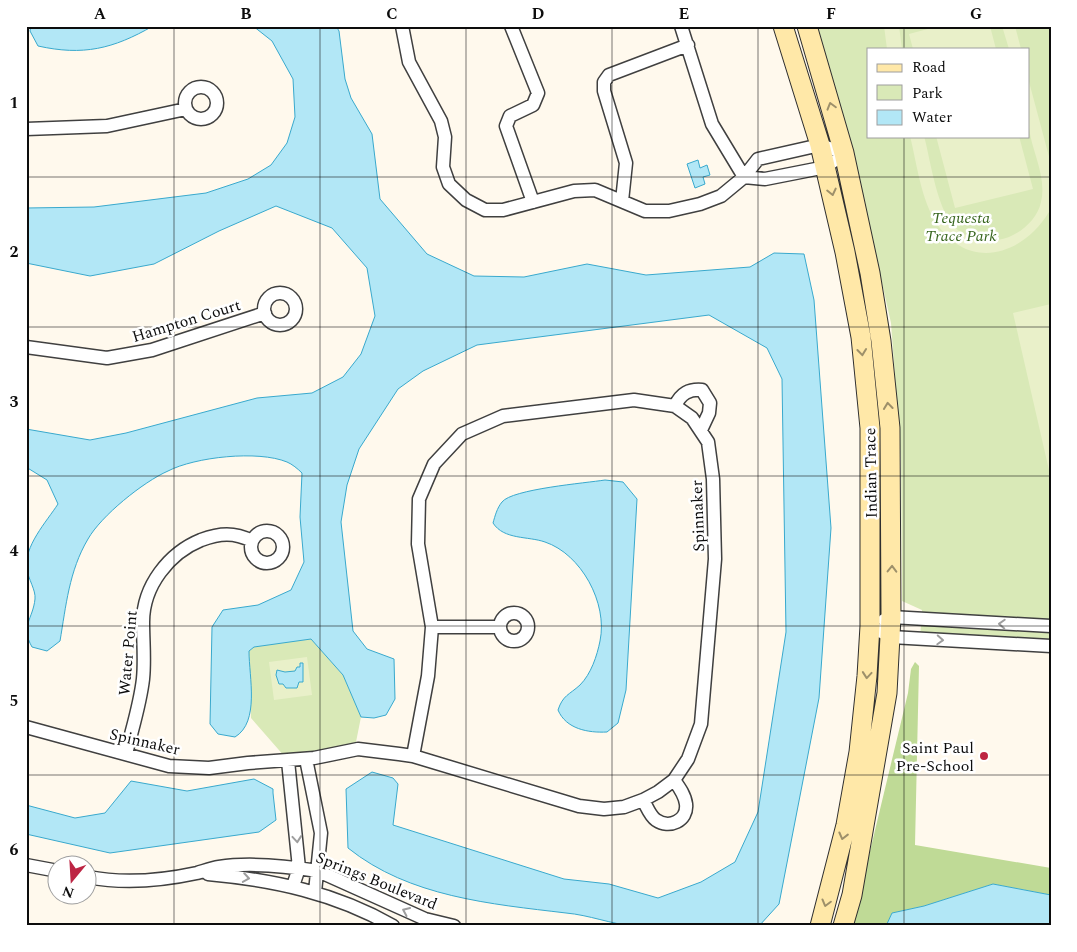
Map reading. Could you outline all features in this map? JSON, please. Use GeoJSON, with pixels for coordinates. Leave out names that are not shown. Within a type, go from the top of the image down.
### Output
{"type":"FeatureCollection","features":[{"type":"Feature","properties":{"kind":"main road","name":"Indian Trace"},"geometry":{"type":"LineString","coordinates":[[783,26],[826,167],[861,337],[870,428],[870,626],[857,762],[846,825],[820,926]]}},
{"type":"Feature","properties":{"kind":"main road","name":"Indian Trace"},"geometry":{"type":"LineString","coordinates":[[807,26],[844,153],[870,273],[882,350],[890,428],[892,522],[891,637],[886,693],[852,895],[843,926]]}},
{"type":"Feature","properties":{"kind":"street"},"geometry":{"type":"LineString","coordinates":[[402,26],[409,62],[441,121],[445,137],[443,167],[449,184],[466,200],[485,210],[503,210],[574,191],[595,190],[645,211],[669,211],[700,204],[721,196],[744,176],[758,159],[820,145],[844,153]]}},
{"type":"Feature","properties":{"kind":"street"},"geometry":{"type":"LineString","coordinates":[[511,26],[538,93],[533,105],[510,116],[506,126],[533,202]]}},
{"type":"Feature","properties":{"kind":"street"},"geometry":{"type":"LineString","coordinates":[[681,26],[712,124],[744,176]]}},
{"type":"Feature","properties":{"kind":"street"},"geometry":{"type":"LineString","coordinates":[[622,201],[626,163],[604,91],[604,82],[609,75],[688,45]]}},
{"type":"Feature","properties":{"kind":"street"},"geometry":{"type":"LineString","coordinates":[[26,130],[106,126],[186,110]]}},
{"type":"Feature","properties":{"kind":"street"},"geometry":{"type":"LineString","coordinates":[[744,176],[765,179],[826,167],[844,153]]}},
{"type":"Feature","properties":{"kind":"street"},"geometry":{"type":"LineString","coordinates":[[777,154],[782,175]]}},
{"type":"Feature","properties":{"kind":"street","name":"Hampton Court"},"geometry":{"type":"LineString","coordinates":[[26,347],[107,358],[152,350],[265,313]]}},
{"type":"Feature","properties":{"kind":"street"},"geometry":{"type":"LineString","coordinates":[[675,406],[683,394],[692,390],[702,390],[710,403],[709,413],[701,430]]}},
{"type":"Feature","properties":{"kind":"street","name":"Spinnaker"},"geometry":{"type":"LineString","coordinates":[[26,727],[169,766],[209,768],[248,763],[288,761],[358,749],[413,756],[579,806],[604,809],[624,806],[643,800],[674,780],[688,760],[702,724],[715,559],[713,479],[708,442],[692,418],[675,406],[634,400],[503,416],[462,434],[434,464],[420,499],[418,544],[432,626],[426,693],[413,756]]}},
{"type":"Feature","properties":{"kind":"street","name":"Water Point"},"geometry":{"type":"LineString","coordinates":[[126,754],[141,696],[145,659],[143,620],[150,589],[166,564],[192,544],[223,533],[235,534],[252,541]]}},
{"type":"Feature","properties":{"kind":"street"},"geometry":{"type":"LineString","coordinates":[[870,626],[891,618],[1051,626]]}},
{"type":"Feature","properties":{"kind":"street"},"geometry":{"type":"LineString","coordinates":[[432,626],[500,627]]}},
{"type":"Feature","properties":{"kind":"street"},"geometry":{"type":"LineString","coordinates":[[870,626],[891,637],[1051,646]]}},
{"type":"Feature","properties":{"kind":"street"},"geometry":{"type":"LineString","coordinates":[[310,758],[321,833],[315,892]]}},
{"type":"Feature","properties":{"kind":"street"},"geometry":{"type":"LineString","coordinates":[[288,761],[299,868],[293,886]]}},
{"type":"Feature","properties":{"kind":"street"},"geometry":{"type":"LineString","coordinates":[[643,800],[656,820],[667,824],[675,823],[682,818],[686,811],[686,803],[674,780]]}},
{"type":"Feature","properties":{"kind":"street"},"geometry":{"type":"LineString","coordinates":[[26,865],[48,869]]}},
{"type":"Feature","properties":{"kind":"street","name":"Springs Boulevard"},"geometry":{"type":"LineString","coordinates":[[98,878],[124,882],[198,872],[218,867],[299,868],[318,871],[425,919],[454,926]]}},
{"type":"Feature","properties":{"kind":"street","name":"Springs Boulevard"},"geometry":{"type":"LineString","coordinates":[[198,872],[293,886],[315,892],[368,912],[393,926]]}},
{"type":"Feature","properties":{"kind":"green space","name":"Tequesta Trace Park"},"geometry":{"type":"Polygon","coordinates":[[[816,26],[1051,26],[1051,646],[920,639],[922,610],[902,601],[901,460],[891,323],[853,154],[816,26]]]}},
{"type":"Feature","properties":{"kind":"green space"},"geometry":{"type":"Polygon","coordinates":[[[884,26],[899,26],[902,48],[887,48],[884,26]]]}},
{"type":"Feature","properties":{"kind":"green space"},"geometry":{"type":"Polygon","coordinates":[[[939,26],[990,26],[996,48],[913,48],[909,34],[939,26]]]}},
{"type":"Feature","properties":{"kind":"green space"},"geometry":{"type":"Polygon","coordinates":[[[1002,26],[1015,26],[1021,48],[1009,48],[1002,26]]]}},
{"type":"Feature","properties":{"kind":"green space"},"geometry":{"type":"Polygon","coordinates":[[[1030,85],[1051,164],[1051,215],[1049,212],[1038,227],[1025,239],[1011,247],[996,252],[980,253],[965,248],[950,239],[937,224],[927,204],[910,138],[924,138],[940,201],[951,223],[963,234],[989,240],[1001,239],[1015,234],[1025,227],[1037,213],[1041,202],[1042,183],[1031,137],[1030,85]]]}},
{"type":"Feature","properties":{"kind":"green space"},"geometry":{"type":"Polygon","coordinates":[[[937,138],[1020,138],[1033,189],[955,208],[937,138]]]}},
{"type":"Feature","properties":{"kind":"green space"},"geometry":{"type":"Polygon","coordinates":[[[1051,304],[1051,479],[1013,313],[1051,304]]]}},
{"type":"Feature","properties":{"kind":"green space"},"geometry":{"type":"Polygon","coordinates":[[[311,639],[343,675],[361,717],[355,747],[285,757],[251,718],[249,651],[254,647],[311,639]]]}},
{"type":"Feature","properties":{"kind":"green space"},"geometry":{"type":"Polygon","coordinates":[[[307,657],[312,695],[274,700],[269,662],[307,657]]]}},
{"type":"Feature","properties":{"kind":"green space"},"geometry":{"type":"Polygon","coordinates":[[[915,662],[919,666],[915,845],[1051,868],[1051,895],[993,884],[924,906],[892,913],[886,926],[852,926],[908,693],[911,669],[915,662]]]}},
{"type":"Feature","properties":{"kind":"water"},"geometry":{"type":"Polygon","coordinates":[[[31,26],[153,26],[111,45],[84,50],[69,50],[38,46],[30,31],[31,26]]]}},
{"type":"Feature","properties":{"kind":"water"},"geometry":{"type":"Polygon","coordinates":[[[253,26],[336,26],[339,31],[345,79],[351,98],[372,134],[380,199],[427,254],[474,276],[524,277],[587,264],[646,275],[750,267],[774,253],[804,254],[814,300],[831,528],[819,698],[779,904],[759,926],[633,926],[575,914],[509,906],[452,896],[397,878],[348,848],[346,789],[372,772],[393,778],[398,784],[393,825],[564,879],[609,884],[658,898],[701,882],[735,862],[758,812],[786,632],[782,379],[767,348],[709,315],[477,345],[423,371],[398,389],[359,449],[347,485],[341,522],[353,631],[367,649],[394,659],[395,699],[386,715],[374,718],[361,717],[343,675],[311,639],[254,647],[249,651],[251,698],[248,721],[243,730],[235,737],[218,734],[210,724],[212,627],[223,610],[258,605],[291,590],[304,562],[300,517],[302,473],[289,463],[275,458],[244,456],[194,462],[168,471],[135,491],[102,520],[82,551],[72,576],[60,641],[47,651],[32,647],[27,628],[35,596],[27,569],[27,561],[32,543],[58,504],[47,480],[26,467],[26,429],[90,440],[126,433],[257,398],[312,393],[343,377],[361,354],[375,316],[367,268],[332,228],[276,206],[219,231],[154,264],[90,276],[26,263],[26,208],[94,207],[206,193],[248,179],[271,165],[287,143],[295,117],[293,79],[272,41],[253,26]]]}},
{"type":"Feature","properties":{"kind":"water"},"geometry":{"type":"Polygon","coordinates":[[[698,160],[700,168],[707,165],[710,175],[703,177],[705,184],[695,188],[687,164],[698,160]]]}},
{"type":"Feature","properties":{"kind":"water"},"geometry":{"type":"Polygon","coordinates":[[[605,480],[623,482],[637,499],[626,690],[618,723],[607,732],[600,732],[572,726],[566,722],[558,710],[564,698],[580,685],[587,676],[599,647],[600,611],[596,596],[589,582],[570,557],[558,548],[538,540],[510,535],[503,532],[493,523],[500,504],[509,497],[534,490],[605,480]]]}},
{"type":"Feature","properties":{"kind":"water"},"geometry":{"type":"Polygon","coordinates":[[[300,663],[303,663],[303,682],[299,682],[297,688],[286,688],[283,684],[279,684],[276,675],[277,670],[285,672],[295,671],[297,667],[300,667],[300,663]]]}},
{"type":"Feature","properties":{"kind":"water"},"geometry":{"type":"Polygon","coordinates":[[[254,779],[273,789],[276,820],[259,832],[110,853],[26,834],[26,805],[75,818],[105,813],[131,781],[187,791],[254,779]]]}},
{"type":"Feature","properties":{"kind":"water"},"geometry":{"type":"Polygon","coordinates":[[[993,884],[1051,895],[1051,926],[886,926],[892,913],[924,906],[993,884]]]}},
{"type":"Feature","properties":{"kind":"place","name":"Saint Paul Pre-School"},"geometry":{"type":"Point","coordinates":[984,756]}}]}
